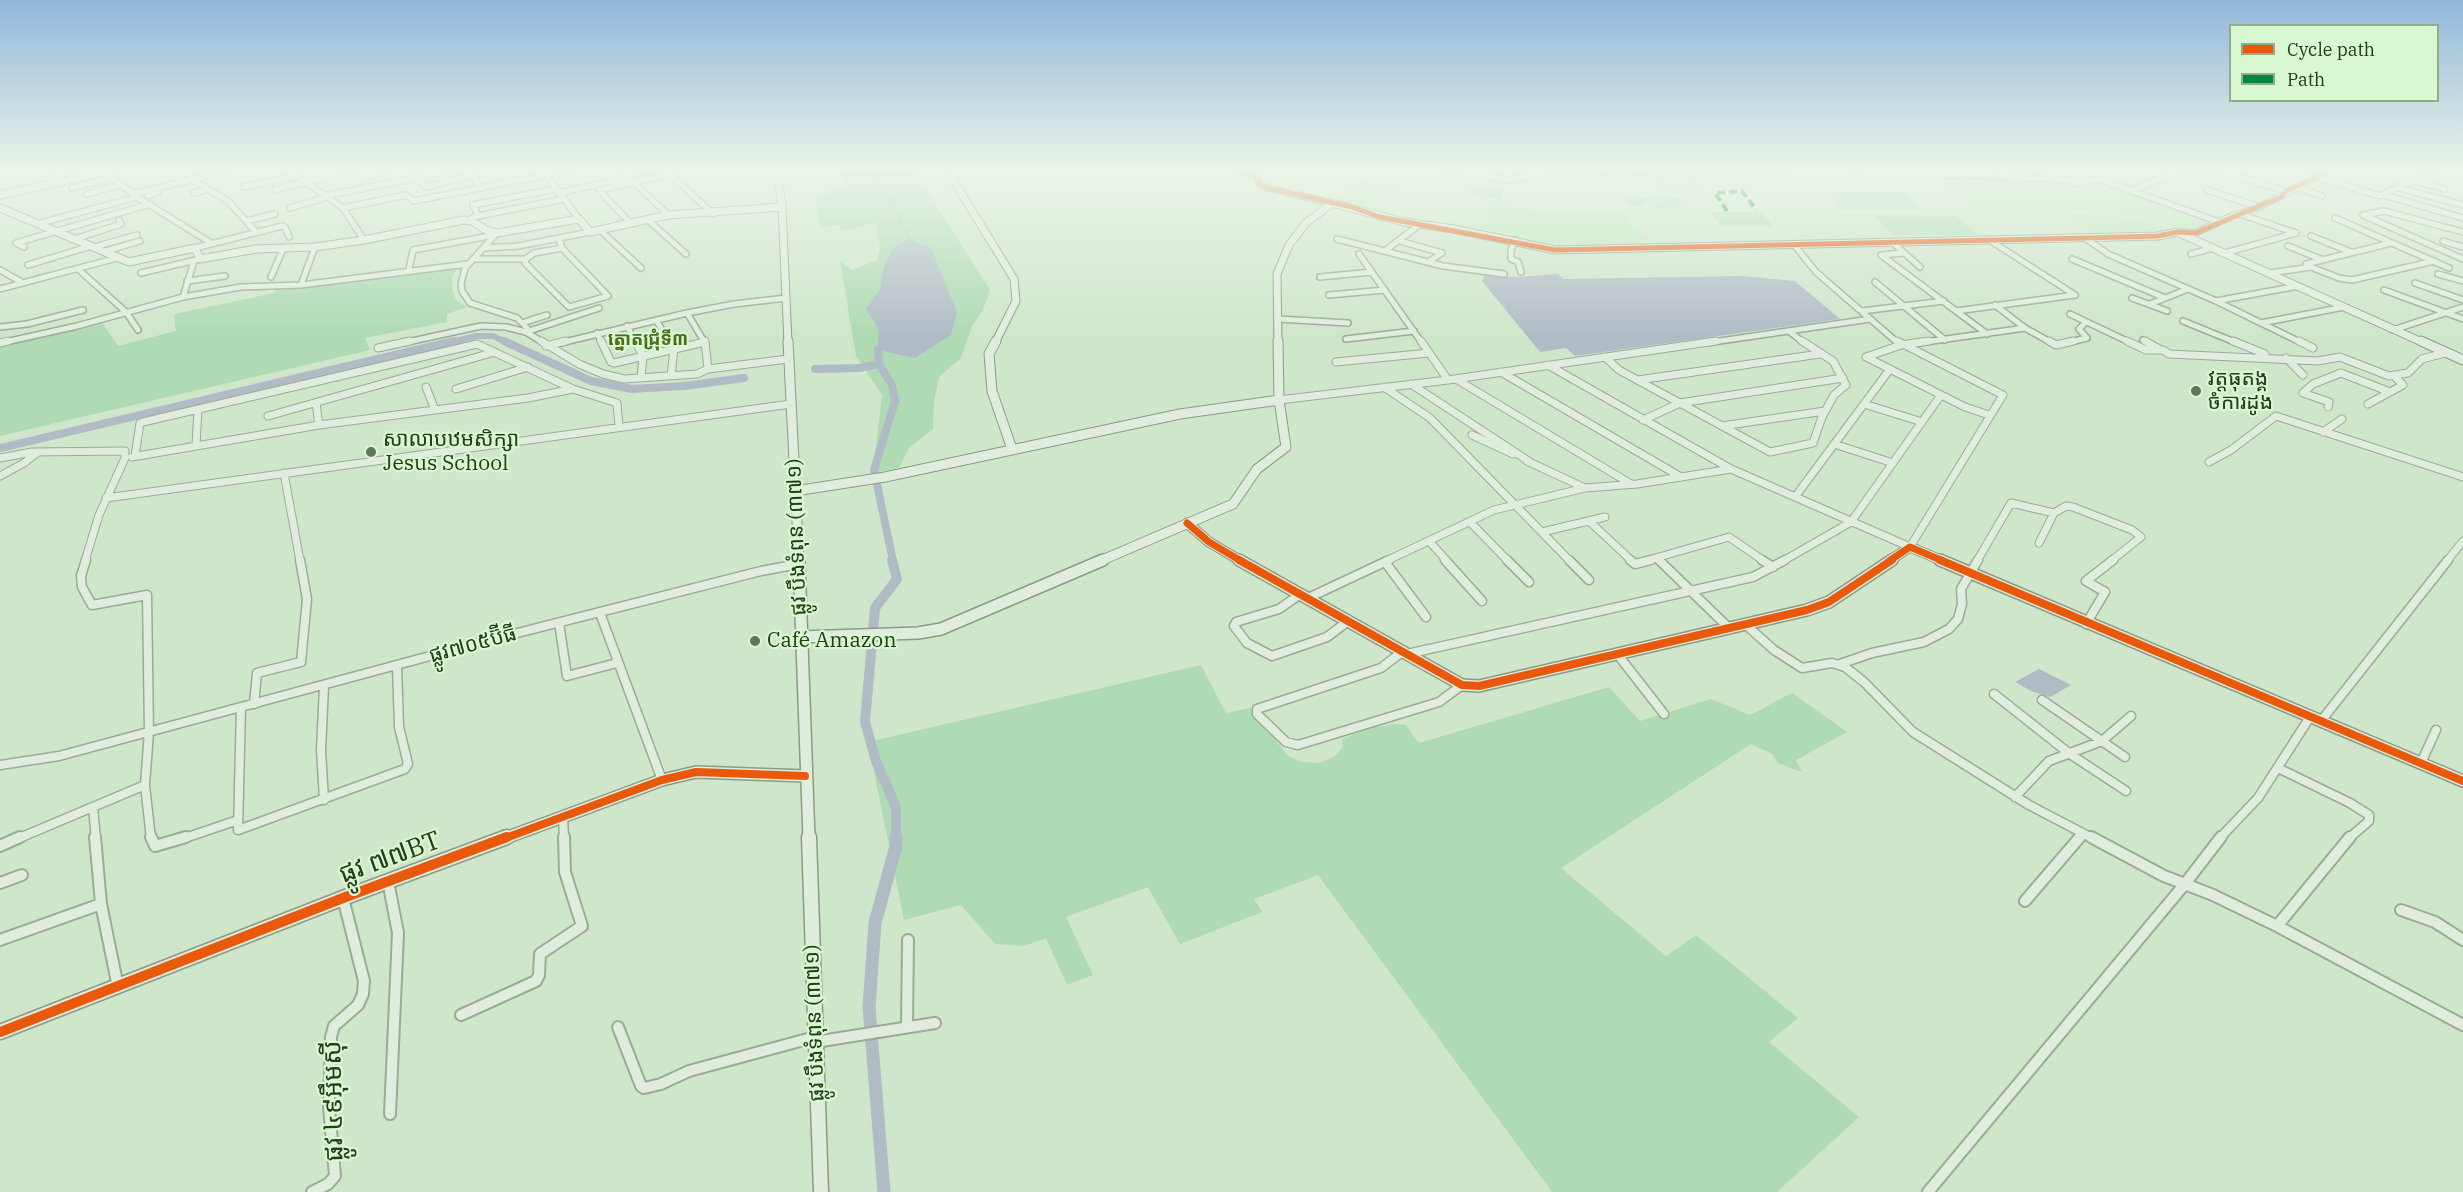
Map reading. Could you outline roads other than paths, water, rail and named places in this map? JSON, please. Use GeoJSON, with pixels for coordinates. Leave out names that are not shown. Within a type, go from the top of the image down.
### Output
{"type":"FeatureCollection","features":[{"type":"Feature","properties":{"kind":"street"},"geometry":{"type":"LineString","coordinates":[[40,226],[129,262],[284,226],[289,237]]}},
{"type":"Feature","properties":{"kind":"street"},"geometry":{"type":"LineString","coordinates":[[24,247],[16,243],[75,226]]}},
{"type":"Feature","properties":{"kind":"street"},"geometry":{"type":"LineString","coordinates":[[72,240],[116,226]]}},
{"type":"Feature","properties":{"kind":"street"},"geometry":{"type":"LineString","coordinates":[[184,226],[211,243]]}},
{"type":"Feature","properties":{"kind":"street"},"geometry":{"type":"LineString","coordinates":[[251,226],[256,232]]}},
{"type":"Feature","properties":{"kind":"street"},"geometry":{"type":"LineString","coordinates":[[356,226],[364,240]]}},
{"type":"Feature","properties":{"kind":"street"},"geometry":{"type":"LineString","coordinates":[[141,273],[256,249],[315,247],[439,226]]}},
{"type":"Feature","properties":{"kind":"street"},"geometry":{"type":"LineString","coordinates":[[479,226],[496,234]]}},
{"type":"Feature","properties":{"kind":"street"},"geometry":{"type":"LineString","coordinates":[[409,269],[415,250],[542,226]]}},
{"type":"Feature","properties":{"kind":"street"},"geometry":{"type":"LineString","coordinates":[[585,226],[590,232]]}},
{"type":"Feature","properties":{"kind":"street"},"geometry":{"type":"LineString","coordinates":[[484,248],[518,246],[623,226]]}},
{"type":"Feature","properties":{"kind":"street"},"geometry":{"type":"LineString","coordinates":[[654,226],[686,254]]}},
{"type":"Feature","properties":{"kind":"street","name":"ផ្លូវ បឹងទំពុន (៣៧១)"},"geometry":{"type":"LineString","coordinates":[[783,226],[799,564],[822,1192]]}},
{"type":"Feature","properties":{"kind":"street"},"geometry":{"type":"LineString","coordinates":[[981,226],[1014,279],[1016,301],[989,354],[992,391],[1012,449]]}},
{"type":"Feature","properties":{"kind":"street"},"geometry":{"type":"LineString","coordinates":[[801,637],[892,634],[934,630],[958,623],[1233,504],[1257,469],[1286,447],[1279,400],[1277,274],[1289,245],[1304,226]]}},
{"type":"Feature","properties":{"kind":"street"},"geometry":{"type":"LineString","coordinates":[[1386,250],[1418,226]]}},
{"type":"Feature","properties":{"kind":"street"},"geometry":{"type":"LineString","coordinates":[[1423,226],[1515,240],[1555,250],[2158,236],[2177,232],[2195,232],[2210,226]]}},
{"type":"Feature","properties":{"kind":"street"},"geometry":{"type":"LineString","coordinates":[[2225,253],[2296,233],[2275,226]]}},
{"type":"Feature","properties":{"kind":"street"},"geometry":{"type":"LineString","coordinates":[[2352,226],[2449,268]]}},
{"type":"Feature","properties":{"kind":"street"},"geometry":{"type":"LineString","coordinates":[[2387,226],[2463,259]]}},
{"type":"Feature","properties":{"kind":"street"},"geometry":{"type":"LineString","coordinates":[[2439,226],[2463,232]]}},
{"type":"Feature","properties":{"kind":"street"},"geometry":{"type":"LineString","coordinates":[[600,230],[641,268]]}},
{"type":"Feature","properties":{"kind":"street"},"geometry":{"type":"LineString","coordinates":[[2177,232],[2463,360]]}},
{"type":"Feature","properties":{"kind":"street"},"geometry":{"type":"LineString","coordinates":[[496,234],[462,274],[461,284],[465,298],[482,308],[513,317],[522,322],[528,332],[546,346],[603,374],[624,379],[697,374],[708,369],[788,359]]}},
{"type":"Feature","properties":{"kind":"street"},"geometry":{"type":"LineString","coordinates":[[2311,236],[2352,253]]}},
{"type":"Feature","properties":{"kind":"street"},"geometry":{"type":"LineString","coordinates":[[28,265],[92,246],[138,238],[106,251]]}},
{"type":"Feature","properties":{"kind":"street"},"geometry":{"type":"LineString","coordinates":[[2085,238],[2108,254],[2216,301],[2313,348]]}},
{"type":"Feature","properties":{"kind":"street"},"geometry":{"type":"LineString","coordinates":[[526,259],[525,263],[569,307],[608,296],[562,248],[559,239]]}},
{"type":"Feature","properties":{"kind":"street"},"geometry":{"type":"LineString","coordinates":[[1337,239],[1428,262],[1504,274]]}},
{"type":"Feature","properties":{"kind":"street"},"geometry":{"type":"LineString","coordinates":[[1515,240],[1510,250],[1511,259],[1518,262],[1521,272]]}},
{"type":"Feature","properties":{"kind":"street"},"geometry":{"type":"LineString","coordinates":[[1400,241],[1442,253],[1428,262]]}},
{"type":"Feature","properties":{"kind":"street"},"geometry":{"type":"LineString","coordinates":[[1956,311],[2075,295],[1991,241]]}},
{"type":"Feature","properties":{"kind":"street"},"geometry":{"type":"LineString","coordinates":[[2443,242],[2463,247]]}},
{"type":"Feature","properties":{"kind":"street"},"geometry":{"type":"LineString","coordinates":[[1893,243],[1920,267]]}},
{"type":"Feature","properties":{"kind":"street"},"geometry":{"type":"LineString","coordinates":[[2391,243],[2306,264],[2339,278],[2352,280],[2434,261]]}},
{"type":"Feature","properties":{"kind":"street"},"geometry":{"type":"LineString","coordinates":[[1187,523],[1209,542],[1302,597],[1462,685],[1490,685],[1787,616],[1829,602],[1910,547],[2003,395],[1901,345],[1816,272],[1795,246]]}},
{"type":"Feature","properties":{"kind":"street"},"geometry":{"type":"LineString","coordinates":[[2288,246],[2323,260]]}},
{"type":"Feature","properties":{"kind":"street"},"geometry":{"type":"LineString","coordinates":[[302,282],[315,247]]}},
{"type":"Feature","properties":{"kind":"street"},"geometry":{"type":"LineString","coordinates":[[183,297],[197,260],[195,248]]}},
{"type":"Feature","properties":{"kind":"street"},"geometry":{"type":"LineString","coordinates":[[0,343],[77,326],[183,297],[241,287],[301,285],[471,262],[526,259],[532,254],[562,248]]}},
{"type":"Feature","properties":{"kind":"street"},"geometry":{"type":"LineString","coordinates":[[2191,254],[2213,248]]}},
{"type":"Feature","properties":{"kind":"street"},"geometry":{"type":"LineString","coordinates":[[271,277],[283,249]]}},
{"type":"Feature","properties":{"kind":"street"},"geometry":{"type":"LineString","coordinates":[[1904,253],[1881,255],[1987,334]]}},
{"type":"Feature","properties":{"kind":"street"},"geometry":{"type":"LineString","coordinates":[[1359,254],[1448,380]]}},
{"type":"Feature","properties":{"kind":"street"},"geometry":{"type":"LineString","coordinates":[[0,289],[117,258]]}},
{"type":"Feature","properties":{"kind":"street"},"geometry":{"type":"LineString","coordinates":[[2072,258],[2165,298]]}},
{"type":"Feature","properties":{"kind":"street"},"geometry":{"type":"LineString","coordinates":[[2270,273],[2311,267]]}},
{"type":"Feature","properties":{"kind":"street"},"geometry":{"type":"LineString","coordinates":[[78,269],[126,312],[138,330]]}},
{"type":"Feature","properties":{"kind":"street"},"geometry":{"type":"LineString","coordinates":[[0,270],[23,283]]}},
{"type":"Feature","properties":{"kind":"street"},"geometry":{"type":"LineString","coordinates":[[1320,277],[1372,272]]}},
{"type":"Feature","properties":{"kind":"street"},"geometry":{"type":"LineString","coordinates":[[2438,274],[2462,281]]}},
{"type":"Feature","properties":{"kind":"street"},"geometry":{"type":"LineString","coordinates":[[188,280],[225,276]]}},
{"type":"Feature","properties":{"kind":"street"},"geometry":{"type":"LineString","coordinates":[[1875,282],[1945,340]]}},
{"type":"Feature","properties":{"kind":"street"},"geometry":{"type":"LineString","coordinates":[[2415,283],[2463,300]]}},
{"type":"Feature","properties":{"kind":"street"},"geometry":{"type":"LineString","coordinates":[[2216,301],[2298,286]]}},
{"type":"Feature","properties":{"kind":"street"},"geometry":{"type":"LineString","coordinates":[[2150,304],[2188,289]]}},
{"type":"Feature","properties":{"kind":"street"},"geometry":{"type":"LineString","coordinates":[[1329,296],[1385,290]]}},
{"type":"Feature","properties":{"kind":"street"},"geometry":{"type":"LineString","coordinates":[[2384,290],[2463,319]]}},
{"type":"Feature","properties":{"kind":"street"},"geometry":{"type":"LineString","coordinates":[[546,346],[687,313],[786,298]]}},
{"type":"Feature","properties":{"kind":"street"},"geometry":{"type":"LineString","coordinates":[[2132,298],[2167,311]]}},
{"type":"Feature","properties":{"kind":"street"},"geometry":{"type":"LineString","coordinates":[[1862,311],[1944,301]]}},
{"type":"Feature","properties":{"kind":"street"},"geometry":{"type":"LineString","coordinates":[[1995,305],[2025,328],[2052,344],[2061,345],[2087,338],[2079,329],[2085,323]]}},
{"type":"Feature","properties":{"kind":"street"},"geometry":{"type":"LineString","coordinates":[[2261,323],[2344,307]]}},
{"type":"Feature","properties":{"kind":"street"},"geometry":{"type":"LineString","coordinates":[[2393,330],[2449,314],[2463,307]]}},
{"type":"Feature","properties":{"kind":"street"},"geometry":{"type":"LineString","coordinates":[[378,348],[481,326],[506,327],[528,332],[599,308]]}},
{"type":"Feature","properties":{"kind":"street"},"geometry":{"type":"LineString","coordinates":[[0,327],[27,324],[83,310]]}},
{"type":"Feature","properties":{"kind":"street"},"geometry":{"type":"LineString","coordinates":[[687,313],[705,342],[708,369]]}},
{"type":"Feature","properties":{"kind":"street"},"geometry":{"type":"LineString","coordinates":[[2070,314],[2146,350],[2163,350]]}},
{"type":"Feature","properties":{"kind":"street"},"geometry":{"type":"LineString","coordinates":[[522,322],[547,315]]}},
{"type":"Feature","properties":{"kind":"street"},"geometry":{"type":"LineString","coordinates":[[1278,319],[1348,323]]}},
{"type":"Feature","properties":{"kind":"street"},"geometry":{"type":"LineString","coordinates":[[795,491],[885,477],[1180,414],[1456,379],[1870,319]]}},
{"type":"Feature","properties":{"kind":"street"},"geometry":{"type":"LineString","coordinates":[[656,320],[674,349],[671,376]]}},
{"type":"Feature","properties":{"kind":"street"},"geometry":{"type":"LineString","coordinates":[[2183,321],[2271,357]]}},
{"type":"Feature","properties":{"kind":"street"},"geometry":{"type":"LineString","coordinates":[[627,326],[643,356],[641,378]]}},
{"type":"Feature","properties":{"kind":"street"},"geometry":{"type":"LineString","coordinates":[[1989,415],[1941,395],[1866,357],[1901,345],[2025,328]]}},
{"type":"Feature","properties":{"kind":"street"},"geometry":{"type":"LineString","coordinates":[[1346,339],[1414,331]]}},
{"type":"Feature","properties":{"kind":"street"},"geometry":{"type":"LineString","coordinates":[[1605,357],[1619,370],[1770,452],[1813,443],[1825,411],[1834,395],[1846,385],[1833,362],[1789,331]]}},
{"type":"Feature","properties":{"kind":"street"},"geometry":{"type":"LineString","coordinates":[[597,333],[611,362],[617,363],[705,342]]}},
{"type":"Feature","properties":{"kind":"street"},"geometry":{"type":"LineString","coordinates":[[2144,340],[2169,354],[2318,361],[2340,357],[2384,376],[2408,373],[2422,359],[2445,353]]}},
{"type":"Feature","properties":{"kind":"street"},"geometry":{"type":"LineString","coordinates":[[135,456],[141,422],[451,348],[479,344],[573,389],[617,403],[619,427]]}},
{"type":"Feature","properties":{"kind":"street"},"geometry":{"type":"LineString","coordinates":[[268,416],[495,352]]}},
{"type":"Feature","properties":{"kind":"street"},"geometry":{"type":"LineString","coordinates":[[1336,362],[1429,353]]}},
{"type":"Feature","properties":{"kind":"street"},"geometry":{"type":"LineString","coordinates":[[1638,380],[1820,354]]}},
{"type":"Feature","properties":{"kind":"street"},"geometry":{"type":"LineString","coordinates":[[2286,358],[2303,375]]}},
{"type":"Feature","properties":{"kind":"street"},"geometry":{"type":"LineString","coordinates":[[1548,365],[1731,469],[2086,624],[2463,781]]}},
{"type":"Feature","properties":{"kind":"street"},"geometry":{"type":"LineString","coordinates":[[456,389],[528,368]]}},
{"type":"Feature","properties":{"kind":"street"},"geometry":{"type":"LineString","coordinates":[[1795,497],[1890,369]]}},
{"type":"Feature","properties":{"kind":"street"},"geometry":{"type":"LineString","coordinates":[[1501,372],[1681,477]]}},
{"type":"Feature","properties":{"kind":"street"},"geometry":{"type":"LineString","coordinates":[[2328,407],[2329,402],[2303,393],[2313,384],[2341,373],[2390,392]]}},
{"type":"Feature","properties":{"kind":"street"},"geometry":{"type":"LineString","coordinates":[[2368,404],[2403,385],[2394,376]]}},
{"type":"Feature","properties":{"kind":"street"},"geometry":{"type":"LineString","coordinates":[[1643,420],[1680,403],[1843,378]]}},
{"type":"Feature","properties":{"kind":"street"},"geometry":{"type":"LineString","coordinates":[[1456,379],[1631,484]]}},
{"type":"Feature","properties":{"kind":"street"},"geometry":{"type":"LineString","coordinates":[[1410,384],[1530,462]]}},
{"type":"Feature","properties":{"kind":"street"},"geometry":{"type":"LineString","coordinates":[[426,387],[435,410]]}},
{"type":"Feature","properties":{"kind":"street"},"geometry":{"type":"LineString","coordinates":[[1384,387],[1430,418],[1589,580]]}},
{"type":"Feature","properties":{"kind":"street"},"geometry":{"type":"LineString","coordinates":[[125,458],[319,425],[546,395],[573,389]]}},
{"type":"Feature","properties":{"kind":"street"},"geometry":{"type":"LineString","coordinates":[[1462,685],[1439,702],[1298,744],[1286,742],[1257,714],[1257,709],[1381,668],[1404,653],[1753,577],[1851,522],[1941,395]]}},
{"type":"Feature","properties":{"kind":"street"},"geometry":{"type":"LineString","coordinates":[[316,403],[319,425]]}},
{"type":"Feature","properties":{"kind":"street"},"geometry":{"type":"LineString","coordinates":[[106,498],[791,404]]}},
{"type":"Feature","properties":{"kind":"street"},"geometry":{"type":"LineString","coordinates":[[1864,404],[1922,422]]}},
{"type":"Feature","properties":{"kind":"street"},"geometry":{"type":"LineString","coordinates":[[196,445],[198,409]]}},
{"type":"Feature","properties":{"kind":"street"},"geometry":{"type":"LineString","coordinates":[[1722,426],[1825,411]]}},
{"type":"Feature","properties":{"kind":"street"},"geometry":{"type":"LineString","coordinates":[[2209,462],[2276,416],[2463,477]]}},
{"type":"Feature","properties":{"kind":"street"},"geometry":{"type":"LineString","coordinates":[[2323,432],[2342,419]]}},
{"type":"Feature","properties":{"kind":"street"},"geometry":{"type":"LineString","coordinates":[[1472,435],[1585,488]]}},
{"type":"Feature","properties":{"kind":"street"},"geometry":{"type":"LineString","coordinates":[[1834,444],[1893,463]]}},
{"type":"Feature","properties":{"kind":"street"},"geometry":{"type":"LineString","coordinates":[[0,458],[38,452],[123,451],[126,453],[106,498],[82,570],[82,587],[92,605],[147,595],[149,732],[145,785],[151,841],[155,846],[164,845],[238,820]]}},
{"type":"Feature","properties":{"kind":"street"},"geometry":{"type":"LineString","coordinates":[[0,476],[24,463],[38,452]]}},
{"type":"Feature","properties":{"kind":"street"},"geometry":{"type":"LineString","coordinates":[[1347,622],[1327,637],[1272,656],[1247,643],[1234,626],[1236,622],[1279,609],[1385,562],[1494,510],[1585,488],[1631,484],[1731,469]]}},
{"type":"Feature","properties":{"kind":"street"},"geometry":{"type":"LineString","coordinates":[[254,704],[257,673],[301,662],[307,599],[284,473]]}},
{"type":"Feature","properties":{"kind":"street"},"geometry":{"type":"LineString","coordinates":[[1840,664],[1853,658],[1924,642],[1949,629],[1958,619],[1962,604],[1961,589],[1972,574],[2011,503],[2054,513]]}},
{"type":"Feature","properties":{"kind":"street"},"geometry":{"type":"LineString","coordinates":[[2039,543],[2054,513],[2066,506],[2132,530],[2141,537],[2086,581],[2104,592],[2086,624]]}},
{"type":"Feature","properties":{"kind":"street"},"geometry":{"type":"LineString","coordinates":[[1542,532],[1605,517]]}},
{"type":"Feature","properties":{"kind":"street"},"geometry":{"type":"LineString","coordinates":[[1589,521],[1635,564],[1729,537],[1773,567]]}},
{"type":"Feature","properties":{"kind":"street"},"geometry":{"type":"LineString","coordinates":[[1470,522],[1529,582]]}},
{"type":"Feature","properties":{"kind":"street"},"geometry":{"type":"LineString","coordinates":[[1429,541],[1482,601]]}},
{"type":"Feature","properties":{"kind":"street"},"geometry":{"type":"LineString","coordinates":[[1928,1192],[2184,885],[2209,850],[2258,798],[2316,719],[2463,541]]}},
{"type":"Feature","properties":{"kind":"street"},"geometry":{"type":"LineString","coordinates":[[1657,558],[1730,629]]}},
{"type":"Feature","properties":{"kind":"street"},"geometry":{"type":"LineString","coordinates":[[1385,562],[1426,617]]}},
{"type":"Feature","properties":{"kind":"street","name":"ផ្លូវ៧០៥ប៊ីធី"},"geometry":{"type":"LineString","coordinates":[[0,765],[59,756],[559,623],[761,571],[799,564]]}},
{"type":"Feature","properties":{"kind":"street"},"geometry":{"type":"LineString","coordinates":[[600,613],[662,780]]}},
{"type":"Feature","properties":{"kind":"street"},"geometry":{"type":"LineString","coordinates":[[559,623],[567,676],[617,663]]}},
{"type":"Feature","properties":{"kind":"street"},"geometry":{"type":"LineString","coordinates":[[1746,625],[1774,650],[1802,668],[1832,663],[1840,664],[1864,682],[1913,732],[2015,797],[2184,885],[2214,895],[2462,1020]]}},
{"type":"Feature","properties":{"kind":"street"},"geometry":{"type":"LineString","coordinates":[[1618,655],[1664,714]]}},
{"type":"Feature","properties":{"kind":"street"},"geometry":{"type":"LineString","coordinates":[[241,707],[238,830],[399,773],[407,766],[399,727],[397,666]]}},
{"type":"Feature","properties":{"kind":"street"},"geometry":{"type":"LineString","coordinates":[[324,686],[321,750],[324,800]]}},
{"type":"Feature","properties":{"kind":"street"},"geometry":{"type":"LineString","coordinates":[[1994,694],[2070,754],[2126,791]]}},
{"type":"Feature","properties":{"kind":"street"},"geometry":{"type":"LineString","coordinates":[[2042,700],[2125,757]]}},
{"type":"Feature","properties":{"kind":"street"},"geometry":{"type":"LineString","coordinates":[[2015,797],[2049,761],[2102,741],[2131,716]]}},
{"type":"Feature","properties":{"kind":"street"},"geometry":{"type":"LineString","coordinates":[[2421,763],[2436,730]]}},
{"type":"Feature","properties":{"kind":"street"},"geometry":{"type":"LineString","coordinates":[[2277,926],[2345,842],[2369,821],[2369,815],[2350,803],[2278,768]]}},
{"type":"Feature","properties":{"kind":"street","name":"ផ្លូវ ៧៧BT"},"geometry":{"type":"LineString","coordinates":[[0,1032],[343,898],[662,780],[696,772],[805,776]]}},
{"type":"Feature","properties":{"kind":"street"},"geometry":{"type":"LineString","coordinates":[[0,846],[145,785]]}},
{"type":"Feature","properties":{"kind":"street"},"geometry":{"type":"LineString","coordinates":[[93,808],[101,904],[118,987]]}},
{"type":"Feature","properties":{"kind":"street"},"geometry":{"type":"LineString","coordinates":[[461,1015],[536,981],[539,975],[540,954],[582,926],[565,872],[563,817]]}},
{"type":"Feature","properties":{"kind":"street"},"geometry":{"type":"LineString","coordinates":[[2025,901],[2083,834]]}},
{"type":"Feature","properties":{"kind":"street"},"geometry":{"type":"LineString","coordinates":[[0,883],[22,875]]}},
{"type":"Feature","properties":{"kind":"street"},"geometry":{"type":"LineString","coordinates":[[388,881],[398,933],[390,1114]]}},
{"type":"Feature","properties":{"kind":"street","name":"ផ្លូវ ៤៩អ៊ឹមស៊ី"},"geometry":{"type":"LineString","coordinates":[[312,1192],[328,1184],[335,1176],[329,1107],[333,1026],[358,1005],[363,994],[364,981],[343,898]]}},
{"type":"Feature","properties":{"kind":"street"},"geometry":{"type":"LineString","coordinates":[[0,940],[101,904]]}},
{"type":"Feature","properties":{"kind":"street"},"geometry":{"type":"LineString","coordinates":[[2401,910],[2435,922],[2463,940]]}},
{"type":"Feature","properties":{"kind":"street"},"geometry":{"type":"LineString","coordinates":[[907,1028],[908,940]]}},
{"type":"Feature","properties":{"kind":"street"},"geometry":{"type":"LineString","coordinates":[[618,1028],[641,1086],[644,1088],[662,1084],[689,1071],[815,1039],[934,1023]]}},
{"type":"Feature","properties":{"kind":"waterway"},"geometry":{"type":"LineString","coordinates":[[903,226],[910,239]]}},
{"type":"Feature","properties":{"kind":"waterway"},"geometry":{"type":"LineString","coordinates":[[448,343],[476,336],[493,336],[508,343]]}},
{"type":"Feature","properties":{"kind":"waterway"},"geometry":{"type":"LineString","coordinates":[[0,448],[454,341]]}},
{"type":"Feature","properties":{"kind":"waterway"},"geometry":{"type":"LineString","coordinates":[[504,341],[591,381],[632,389],[684,386],[744,378]]}},
{"type":"Feature","properties":{"kind":"waterway"},"geometry":{"type":"LineString","coordinates":[[878,350],[879,364]]}},
{"type":"Feature","properties":{"kind":"waterway"},"geometry":{"type":"LineString","coordinates":[[815,369],[859,368],[879,364]]}},
{"type":"Feature","properties":{"kind":"waterway"},"geometry":{"type":"LineString","coordinates":[[879,364],[892,385],[895,401],[874,470],[893,561]]}},
{"type":"Feature","properties":{"kind":"waterway"},"geometry":{"type":"LineString","coordinates":[[884,1192],[869,1007],[875,923],[896,846],[896,807],[876,761],[865,722],[875,608],[897,579],[892,560]]}},
{"type":"Feature","properties":{"kind":"place","name":"វត្តធុតង្គ ចំការដូង"},"geometry":{"type":"Point","coordinates":[2196,391]}},
{"type":"Feature","properties":{"kind":"place","name":"សាលាបឋមសិក្សា Jesus School"},"geometry":{"type":"Point","coordinates":[371,452]}},
{"type":"Feature","properties":{"kind":"place","name":"Café Amazon"},"geometry":{"type":"Point","coordinates":[755,641]}},
{"type":"Feature","properties":{"kind":"district","name":"ត្នោតជ្រុំទី៣"},"geometry":{"type":"Point","coordinates":[648,340]}}]}
